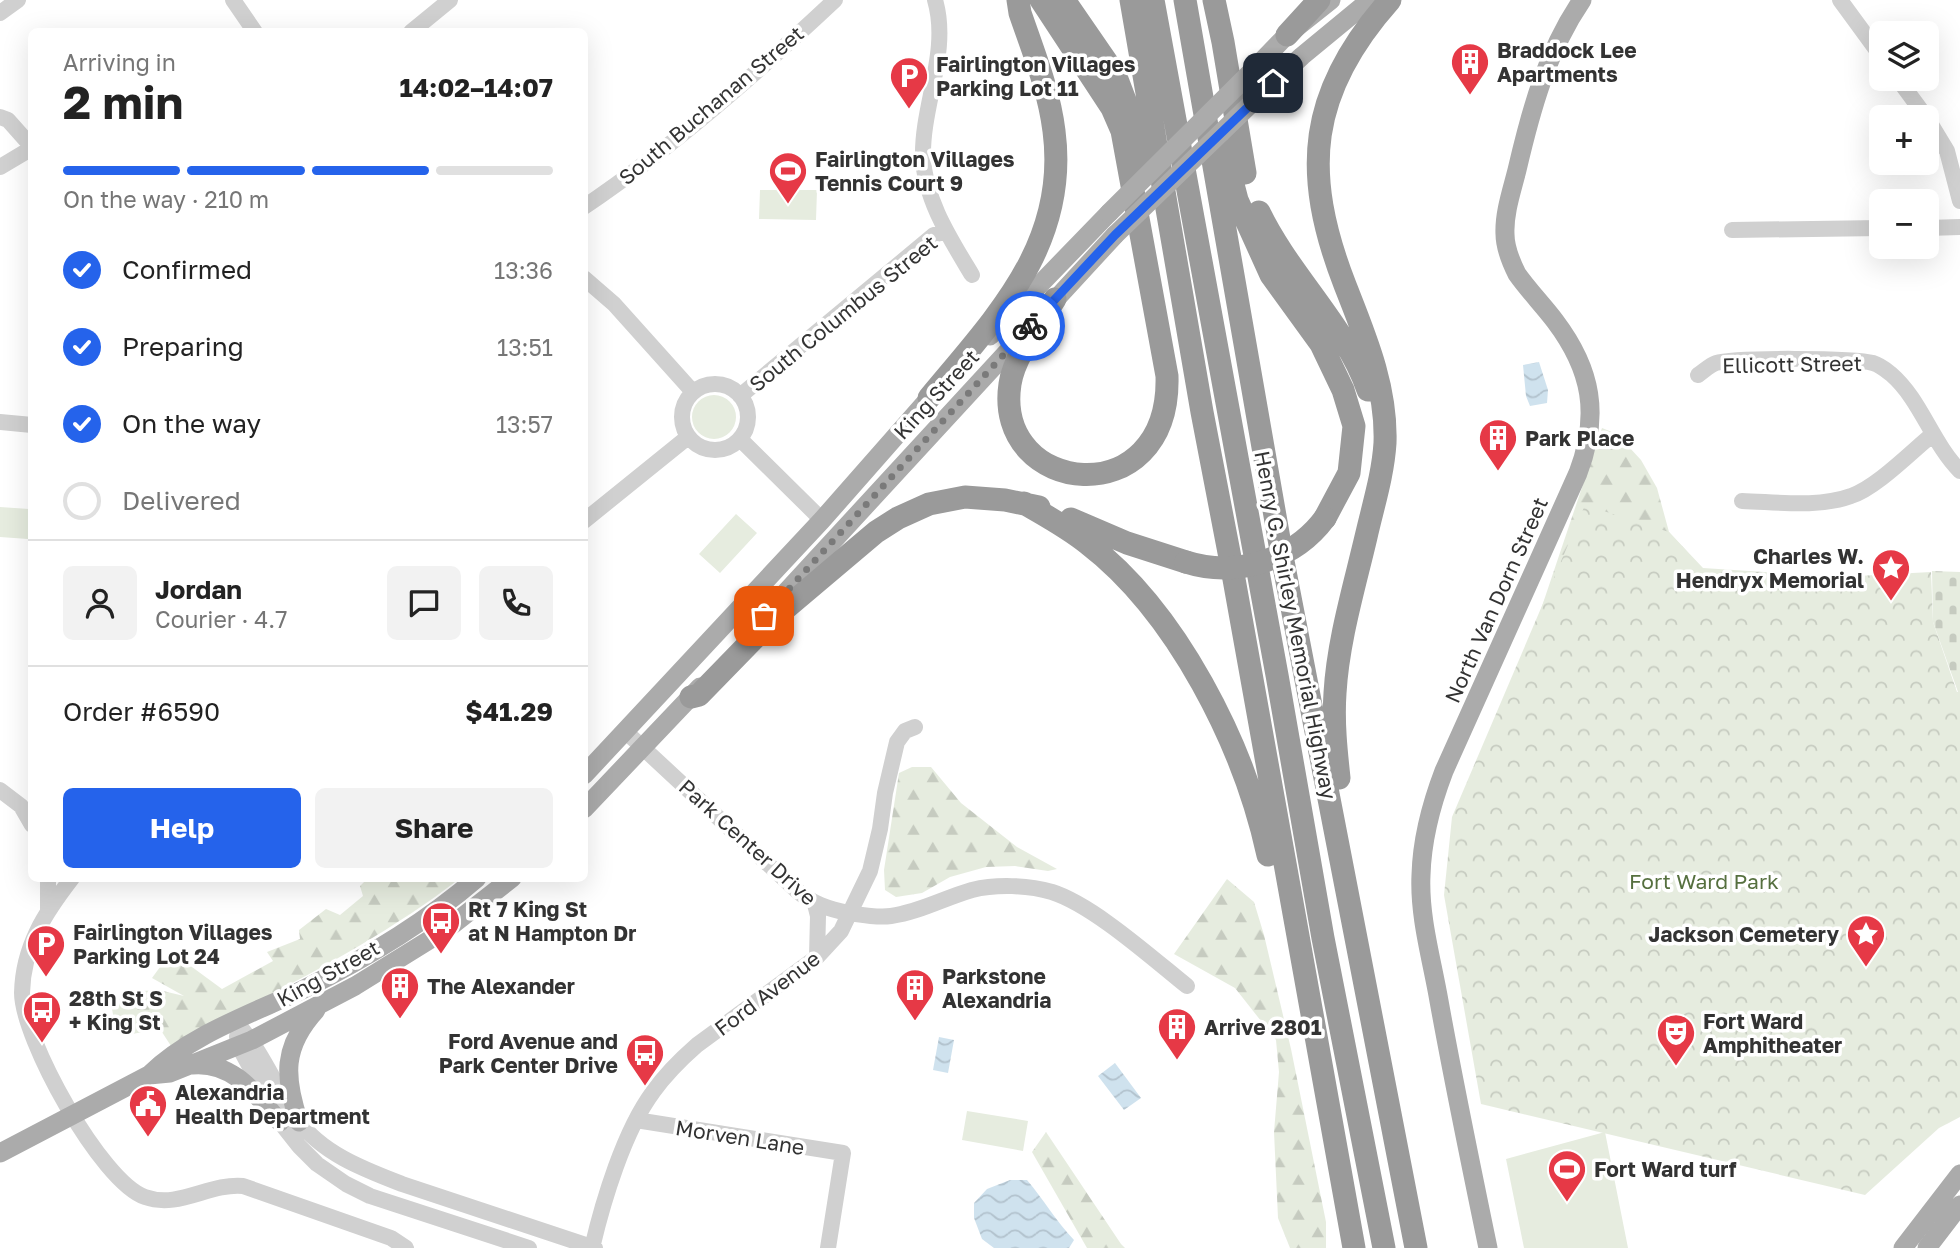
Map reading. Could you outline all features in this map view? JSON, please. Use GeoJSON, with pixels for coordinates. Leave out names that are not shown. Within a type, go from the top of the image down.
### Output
{"type":"FeatureCollection","features":[{"type":"Feature","properties":{"kind":"highway"},"geometry":{"type":"LineString","coordinates":[[929,398],[989,327],[1016,289],[1038,250],[1050,213],[1056,180],[1054,129],[1046,90],[1018,0]]}},
{"type":"Feature","properties":{"kind":"highway"},"geometry":{"type":"LineString","coordinates":[[1041,0],[1112,108],[1122,131],[1167,376],[1166,407],[1151,441],[1139,456],[1129,463],[1102,475],[1074,475],[1037,458],[1018,437],[1011,418],[1009,398],[1013,372],[1055,299]]}},
{"type":"Feature","properties":{"kind":"highway"},"geometry":{"type":"LineString","coordinates":[[1064,0],[1115,74],[1139,137],[1156,229],[1202,412]]}},
{"type":"Feature","properties":{"kind":"highway"},"geometry":{"type":"LineString","coordinates":[[1131,0],[1202,412],[1353,1248]]}},
{"type":"Feature","properties":{"kind":"highway"},"geometry":{"type":"LineString","coordinates":[[1153,0],[1273,650],[1323,938],[1384,1248]]}},
{"type":"Feature","properties":{"kind":"highway"},"geometry":{"type":"LineString","coordinates":[[1214,0],[1241,160],[1254,201],[1271,237],[1348,345],[1363,376],[1373,404],[1380,476]]}},
{"type":"Feature","properties":{"kind":"highway"},"geometry":{"type":"LineString","coordinates":[[1287,35],[1319,0]]}},
{"type":"Feature","properties":{"kind":"highway"},"geometry":{"type":"LineString","coordinates":[[1370,1014],[1334,734],[1338,668],[1380,476],[1385,428],[1381,392],[1363,329],[1345,285],[1323,217],[1318,166],[1321,133],[1334,85],[1361,34],[1390,0]]}},
{"type":"Feature","properties":{"kind":"highway"},"geometry":{"type":"LineString","coordinates":[[691,697],[699,695],[772,619],[876,532],[898,518],[929,504],[965,497],[1024,503],[1053,511],[1127,543],[1204,568],[1245,567],[1282,555],[1312,535],[1325,518],[1349,473],[1354,426],[1343,390],[1321,344],[1271,275],[1237,200],[1187,11]]}},
{"type":"Feature","properties":{"kind":"highway","name":"Henry G. Shirley Memorial Highway"},"geometry":{"type":"LineString","coordinates":[[1187,11],[1282,556],[1416,1248]]}},
{"type":"Feature","properties":{"kind":"highway"},"geometry":{"type":"LineString","coordinates":[[1024,503],[1089,544],[1141,596],[1204,684],[1245,777],[1263,834],[1307,1038],[1333,1140]]}},
{"type":"Feature","properties":{"kind":"main road","name":"King Street"},"geometry":{"type":"LineString","coordinates":[[588,771],[822,520],[929,398],[1287,35],[1331,0]]}},
{"type":"Feature","properties":{"kind":"main road","name":"King Street"},"geometry":{"type":"LineString","coordinates":[[588,806],[1115,235],[1258,97],[1370,0]]}},
{"type":"Feature","properties":{"kind":"main road","name":"North Van Dorn Street"},"geometry":{"type":"LineString","coordinates":[[1488,1248],[1425,924],[1421,885],[1422,860],[1426,827],[1444,771],[1578,473],[1588,444],[1590,402],[1583,368],[1572,346],[1517,274],[1511,262],[1504,232],[1520,159],[1542,80],[1558,41],[1582,0]]}},
{"type":"Feature","properties":{"kind":"main road","name":"King Street"},"geometry":{"type":"LineString","coordinates":[[0,1153],[149,1075],[166,1058],[235,1021],[304,989],[380,947],[472,882]]}},
{"type":"Feature","properties":{"kind":"main road","name":"King Street"},"geometry":{"type":"LineString","coordinates":[[149,1075],[170,1073],[245,1042],[323,1003],[390,966],[447,929],[507,882]]}},
{"type":"Feature","properties":{"kind":"main road"},"geometry":{"type":"LineString","coordinates":[[290,1122],[288,1070],[291,1054],[304,1023],[323,1003]]}},
{"type":"Feature","properties":{"kind":"main road"},"geometry":{"type":"LineString","coordinates":[[187,1065],[214,1067],[242,1079],[290,1122]]}},
{"type":"Feature","properties":{"kind":"main road"},"geometry":{"type":"LineString","coordinates":[[1903,1248],[1960,1174]]}},
{"type":"Feature","properties":{"kind":"main road"},"geometry":{"type":"LineString","coordinates":[[1927,1248],[1960,1205]]}},
{"type":"Feature","properties":{"kind":"street"},"geometry":{"type":"LineString","coordinates":[[0,13],[18,0]]}},
{"type":"Feature","properties":{"kind":"street"},"geometry":{"type":"LineString","coordinates":[[233,0],[252,28]]}},
{"type":"Feature","properties":{"kind":"street"},"geometry":{"type":"LineString","coordinates":[[416,28],[450,0]]}},
{"type":"Feature","properties":{"kind":"street","name":"South Buchanan Street"},"geometry":{"type":"LineString","coordinates":[[588,204],[641,167],[768,62],[835,0]]}},
{"type":"Feature","properties":{"kind":"street"},"geometry":{"type":"LineString","coordinates":[[935,0],[939,24],[938,49],[923,159],[933,200],[946,231],[972,275]]}},
{"type":"Feature","properties":{"kind":"street"},"geometry":{"type":"LineString","coordinates":[[1840,0],[1869,40]]}},
{"type":"Feature","properties":{"kind":"street"},"geometry":{"type":"LineString","coordinates":[[0,117],[8,120],[28,143]]}},
{"type":"Feature","properties":{"kind":"street"},"geometry":{"type":"LineString","coordinates":[[1939,138],[1947,151],[1960,201]]}},
{"type":"Feature","properties":{"kind":"street"},"geometry":{"type":"LineString","coordinates":[[0,167],[28,150]]}},
{"type":"Feature","properties":{"kind":"street"},"geometry":{"type":"LineString","coordinates":[[1732,230],[1869,228]]}},
{"type":"Feature","properties":{"kind":"street"},"geometry":{"type":"LineString","coordinates":[[1939,228],[1960,228]]}},
{"type":"Feature","properties":{"kind":"street","name":"South Columbus Street"},"geometry":{"type":"LineString","coordinates":[[740,396],[933,235],[946,231]]}},
{"type":"Feature","properties":{"kind":"street"},"geometry":{"type":"LineString","coordinates":[[588,281],[614,304],[693,392]]}},
{"type":"Feature","properties":{"kind":"street","name":"Ellicott Street"},"geometry":{"type":"LineString","coordinates":[[1698,375],[1716,363],[1746,361],[1856,360],[1877,364],[1895,377],[1945,454],[1960,471]]}},
{"type":"Feature","properties":{"kind":"street"},"geometry":{"type":"LineString","coordinates":[[718,384],[731,388],[740,396],[747,408],[748,418],[740,439],[730,447],[714,450],[697,445],[688,437],[683,428],[682,414],[687,399],[693,392],[706,385],[718,384]]}},
{"type":"Feature","properties":{"kind":"street"},"geometry":{"type":"LineString","coordinates":[[0,422],[28,425]]}},
{"type":"Feature","properties":{"kind":"street"},"geometry":{"type":"LineString","coordinates":[[1742,501],[1802,503],[1851,496],[1867,488],[1933,434]]}},
{"type":"Feature","properties":{"kind":"street"},"geometry":{"type":"LineString","coordinates":[[588,518],[688,437]]}},
{"type":"Feature","properties":{"kind":"street"},"geometry":{"type":"LineString","coordinates":[[740,439],[822,520]]}},
{"type":"Feature","properties":{"kind":"street","name":"Ford Avenue"},"geometry":{"type":"LineString","coordinates":[[593,1248],[623,1150],[636,1120],[654,1090],[680,1061],[725,1024],[817,957],[841,931],[874,856],[897,742],[905,731],[915,727]]}},
{"type":"Feature","properties":{"kind":"street","name":"Park Center Drive"},"geometry":{"type":"LineString","coordinates":[[626,732],[796,891],[815,904],[850,913],[889,917],[930,907],[986,888],[1009,887],[1053,892],[1084,909],[1187,986]]}},
{"type":"Feature","properties":{"kind":"street"},"geometry":{"type":"LineString","coordinates":[[0,790],[27,806]]}},
{"type":"Feature","properties":{"kind":"street"},"geometry":{"type":"LineString","coordinates":[[48,882],[48,909]]}},
{"type":"Feature","properties":{"kind":"street"},"geometry":{"type":"LineString","coordinates":[[69,882],[39,923],[26,960],[23,1007],[37,1048],[73,1114],[124,1186],[156,1200],[175,1200],[221,1186],[243,1186],[382,1234],[400,1242],[405,1248]]}},
{"type":"Feature","properties":{"kind":"street"},"geometry":{"type":"LineString","coordinates":[[815,904],[818,916],[817,957]]}},
{"type":"Feature","properties":{"kind":"street"},"geometry":{"type":"LineString","coordinates":[[235,1021],[290,1122],[317,1164],[358,1190],[397,1206],[529,1248]]}},
{"type":"Feature","properties":{"kind":"street","name":"Morven Lane"},"geometry":{"type":"LineString","coordinates":[[636,1120],[843,1153],[828,1248]]}},
{"type":"Feature","properties":{"kind":"street"},"geometry":{"type":"LineString","coordinates":[[290,1122],[327,1149],[375,1174],[459,1205],[593,1248]]}},
{"type":"Feature","properties":{"kind":"green space","name":"Fairlington Villages Tennis Court 9"},"geometry":{"type":"Polygon","coordinates":[[[760,190],[817,190],[816,220],[759,219],[760,190]]]}},
{"type":"Feature","properties":{"kind":"green space"},"geometry":{"type":"Polygon","coordinates":[[[714,395],[730,401],[736,417],[730,433],[714,439],[698,433],[692,417],[698,401],[714,395]]]}},
{"type":"Feature","properties":{"kind":"green space"},"geometry":{"type":"Polygon","coordinates":[[[1602,428],[1617,434],[1641,460],[1657,488],[1669,532],[1702,568],[1537,621],[1602,428]]]}},
{"type":"Feature","properties":{"kind":"green space","name":"Fort Ward Park"},"geometry":{"type":"Polygon","coordinates":[[[1585,505],[1669,532],[1703,568],[1839,577],[1931,572],[1933,622],[1957,692],[1960,692],[1960,1117],[1939,1128],[1865,1195],[1481,1104],[1444,895],[1452,817],[1585,505]]]}},
{"type":"Feature","properties":{"kind":"green space"},"geometry":{"type":"Polygon","coordinates":[[[0,507],[28,509],[28,539],[0,537],[0,507]]]}},
{"type":"Feature","properties":{"kind":"green space"},"geometry":{"type":"Polygon","coordinates":[[[736,514],[757,533],[720,573],[699,554],[736,514]]]}},
{"type":"Feature","properties":{"kind":"green space"},"geometry":{"type":"Polygon","coordinates":[[[1932,571],[1960,572],[1960,692],[1933,622],[1932,571]]]}},
{"type":"Feature","properties":{"kind":"green space"},"geometry":{"type":"Polygon","coordinates":[[[912,767],[931,767],[961,803],[1017,847],[1057,869],[1048,871],[1015,866],[986,867],[950,877],[922,893],[896,897],[885,890],[884,870],[899,773],[912,767]]]}},
{"type":"Feature","properties":{"kind":"green space"},"geometry":{"type":"Polygon","coordinates":[[[1227,879],[1254,902],[1264,935],[1291,1049],[1326,1222],[1326,1248],[1290,1248],[1278,1218],[1274,1132],[1279,1072],[1276,1040],[1235,988],[1174,954],[1227,879]]]}},
{"type":"Feature","properties":{"kind":"green space"},"geometry":{"type":"Polygon","coordinates":[[[364,882],[455,882],[391,927],[355,948],[171,1046],[160,1029],[132,1034],[115,1025],[112,1009],[125,992],[159,990],[184,996],[152,978],[168,956],[177,956],[222,989],[273,961],[267,952],[300,939],[299,930],[326,909],[340,915],[363,896],[360,886],[364,882]]]}},
{"type":"Feature","properties":{"kind":"green space"},"geometry":{"type":"Polygon","coordinates":[[[967,1111],[1028,1121],[1023,1151],[962,1140],[967,1111]]]}},
{"type":"Feature","properties":{"kind":"green space"},"geometry":{"type":"Polygon","coordinates":[[[1046,1132],[1125,1248],[1087,1248],[1032,1152],[1046,1132]]]}},
{"type":"Feature","properties":{"kind":"green space","name":"Fort Ward turf"},"geometry":{"type":"Polygon","coordinates":[[[1605,1132],[1628,1248],[1524,1248],[1506,1159],[1605,1132]]]}},
{"type":"Feature","properties":{"kind":"water"},"geometry":{"type":"Polygon","coordinates":[[[1539,362],[1548,390],[1547,403],[1530,406],[1526,396],[1523,365],[1539,362]]]}},
{"type":"Feature","properties":{"kind":"water"},"geometry":{"type":"Polygon","coordinates":[[[939,1037],[954,1040],[948,1073],[933,1070],[939,1037]]]}},
{"type":"Feature","properties":{"kind":"water"},"geometry":{"type":"Polygon","coordinates":[[[1115,1063],[1141,1098],[1124,1110],[1098,1076],[1115,1063]]]}},
{"type":"Feature","properties":{"kind":"water"},"geometry":{"type":"Polygon","coordinates":[[[1010,1180],[1027,1180],[1074,1240],[1069,1248],[994,1248],[982,1239],[974,1218],[974,1203],[987,1189],[1010,1180]]]}},
{"type":"Feature","properties":{"kind":"way so far"},"geometry":{"type":"LineString","coordinates":[[764,616],[1030,326]]}},
{"type":"Feature","properties":{"kind":"place","name":"Braddock Lee Apartments"},"geometry":{"type":"Point","coordinates":[1470,96]}},
{"type":"Feature","properties":{"kind":"place","name":"Fairlington Villages Parking Lot 11"},"geometry":{"type":"Point","coordinates":[909,110]}},
{"type":"Feature","properties":{"kind":"place","name":"Fairlington Villages Tennis Court 9"},"geometry":{"type":"Point","coordinates":[788,205]}},
{"type":"Feature","properties":{"kind":"place","name":"Park Place"},"geometry":{"type":"Point","coordinates":[1498,472]}},
{"type":"Feature","properties":{"kind":"place","name":"Charles W. Hendryx Memorial"},"geometry":{"type":"Point","coordinates":[1891,602]}},
{"type":"Feature","properties":{"kind":"place","name":"Rt 7 King St at N Hampton Dr"},"geometry":{"type":"Point","coordinates":[441,955]}},
{"type":"Feature","properties":{"kind":"place","name":"Jackson Cemetery"},"geometry":{"type":"Point","coordinates":[1866,968]}},
{"type":"Feature","properties":{"kind":"place","name":"Fairlington Villages Parking Lot 24"},"geometry":{"type":"Point","coordinates":[46,978]}},
{"type":"Feature","properties":{"kind":"place","name":"The Alexander"},"geometry":{"type":"Point","coordinates":[400,1020]}},
{"type":"Feature","properties":{"kind":"place","name":"Parkstone Alexandria"},"geometry":{"type":"Point","coordinates":[915,1022]}},
{"type":"Feature","properties":{"kind":"place","name":"28th St S + King St"},"geometry":{"type":"Point","coordinates":[42,1044]}},
{"type":"Feature","properties":{"kind":"place","name":"Arrive 2801"},"geometry":{"type":"Point","coordinates":[1177,1061]}},
{"type":"Feature","properties":{"kind":"place","name":"Fort Ward Amphitheater"},"geometry":{"type":"Point","coordinates":[1676,1067]}},
{"type":"Feature","properties":{"kind":"place","name":"Ford Avenue and Park Center Drive"},"geometry":{"type":"Point","coordinates":[645,1087]}},
{"type":"Feature","properties":{"kind":"place","name":"Alexandria Health Department"},"geometry":{"type":"Point","coordinates":[148,1138]}},
{"type":"Feature","properties":{"kind":"place","name":"Fort Ward turf"},"geometry":{"type":"Point","coordinates":[1567,1203]}},
{"type":"Feature","properties":{"kind":"route"},"geometry":{"type":"LineString","coordinates":[[1030,326],[1115,235],[1273,83]]}}]}
